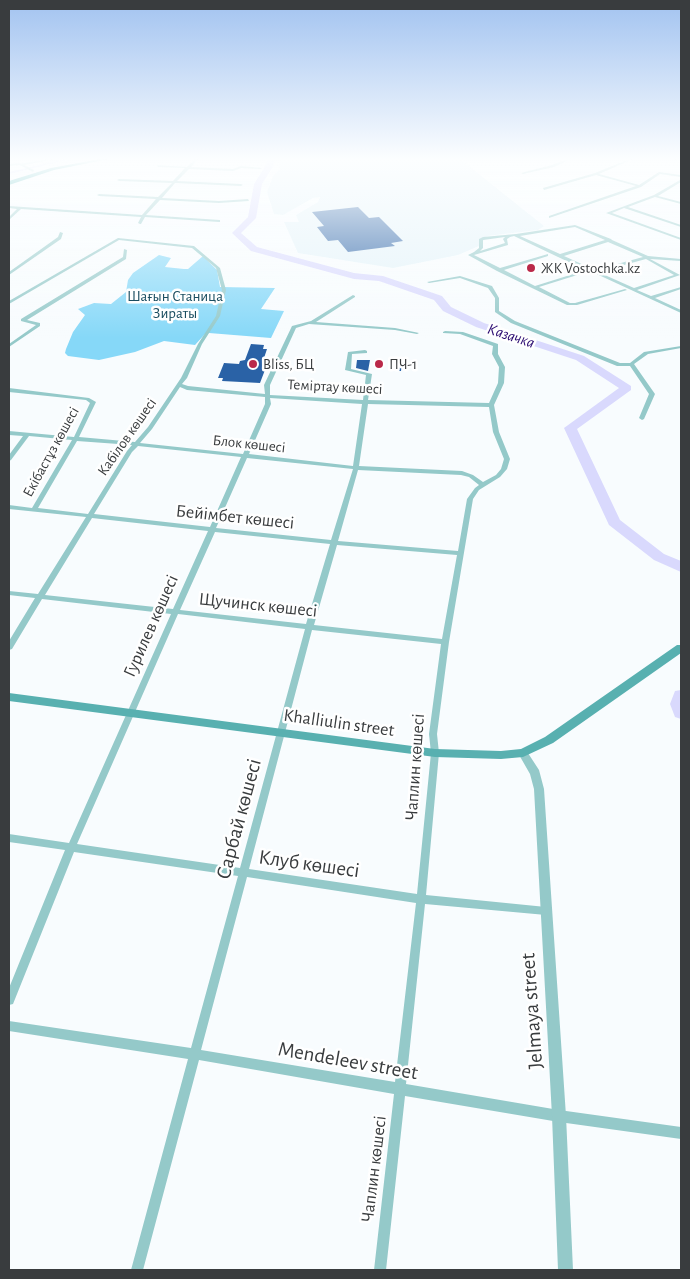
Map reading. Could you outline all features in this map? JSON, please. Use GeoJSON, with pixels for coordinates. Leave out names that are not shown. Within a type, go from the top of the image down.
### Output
{"type":"FeatureCollection","features":[{"type":"Feature","properties":{"kind":"main road","name":"Khalliulin street"},"geometry":{"type":"LineString","coordinates":[[9,697],[436,754],[501,755],[523,753],[548,740],[681,648]]}},
{"type":"Feature","properties":{"kind":"main road","name":"Khalliulin street"},"geometry":{"type":"LineString","coordinates":[[643,674],[681,653]]}},
{"type":"Feature","properties":{"kind":"street"},"geometry":{"type":"LineString","coordinates":[[140,223],[142,219]]}},
{"type":"Feature","properties":{"kind":"street"},"geometry":{"type":"LineString","coordinates":[[190,219],[219,221]]}},
{"type":"Feature","properties":{"kind":"street"},"geometry":{"type":"LineString","coordinates":[[624,219],[681,239]]}},
{"type":"Feature","properties":{"kind":"street"},"geometry":{"type":"LineString","coordinates":[[659,219],[681,226]]}},
{"type":"Feature","properties":{"kind":"street"},"geometry":{"type":"LineString","coordinates":[[476,252],[481,248],[481,239],[484,238],[575,226],[610,240],[677,272],[676,276]]}},
{"type":"Feature","properties":{"kind":"street"},"geometry":{"type":"LineString","coordinates":[[9,274],[60,238],[61,233]]}},
{"type":"Feature","properties":{"kind":"street"},"geometry":{"type":"LineString","coordinates":[[625,290],[572,305],[470,255],[507,244],[505,240],[515,235],[625,290],[681,314]]}},
{"type":"Feature","properties":{"kind":"street"},"geometry":{"type":"LineString","coordinates":[[508,237],[633,290],[681,314]]}},
{"type":"Feature","properties":{"kind":"street","name":"Кабілов көшесі"},"geometry":{"type":"LineString","coordinates":[[9,304],[118,239],[188,246],[199,251],[218,268],[224,290],[218,316],[179,385],[138,444],[130,451],[9,647]]}},
{"type":"Feature","properties":{"kind":"street"},"geometry":{"type":"LineString","coordinates":[[559,256],[610,240]]}},
{"type":"Feature","properties":{"kind":"street"},"geometry":{"type":"LineString","coordinates":[[9,346],[38,326],[38,324],[23,320],[125,258],[125,250]]}},
{"type":"Feature","properties":{"kind":"street"},"geometry":{"type":"LineString","coordinates":[[499,270],[547,255]]}},
{"type":"Feature","properties":{"kind":"street"},"geometry":{"type":"LineString","coordinates":[[535,287],[646,257],[681,260]]}},
{"type":"Feature","properties":{"kind":"street"},"geometry":{"type":"LineString","coordinates":[[676,276],[681,280]]}},
{"type":"Feature","properties":{"kind":"street"},"geometry":{"type":"LineString","coordinates":[[633,290],[676,276]]}},
{"type":"Feature","properties":{"kind":"street"},"geometry":{"type":"LineString","coordinates":[[430,282],[457,277],[485,284],[494,290],[498,312],[513,322],[619,365],[630,364],[646,353],[681,347]]}},
{"type":"Feature","properties":{"kind":"street"},"geometry":{"type":"LineString","coordinates":[[650,298],[681,288]]}},
{"type":"Feature","properties":{"kind":"street","name":"Гурилев көшесі"},"geometry":{"type":"LineString","coordinates":[[9,1000],[71,848],[268,404],[267,385],[294,327],[309,323],[353,296]]}},
{"type":"Feature","properties":{"kind":"street"},"geometry":{"type":"LineString","coordinates":[[309,323],[395,328],[417,333]]}},
{"type":"Feature","properties":{"kind":"street"},"geometry":{"type":"LineString","coordinates":[[445,332],[461,333],[496,345],[495,354],[502,367],[501,383],[491,405]]}},
{"type":"Feature","properties":{"kind":"street","name":"Сарбай көшесі"},"geometry":{"type":"LineString","coordinates":[[137,1270],[310,625],[356,468],[368,377],[367,374],[348,370],[350,354],[365,352]]}},
{"type":"Feature","properties":{"kind":"street"},"geometry":{"type":"LineString","coordinates":[[630,364],[652,394],[642,418]]}},
{"type":"Feature","properties":{"kind":"street","name":"Теміртау көшесі"},"geometry":{"type":"LineString","coordinates":[[179,385],[188,388],[267,396],[364,402],[491,405]]}},
{"type":"Feature","properties":{"kind":"street","name":"Екібастұз көшесі"},"geometry":{"type":"LineString","coordinates":[[9,390],[91,400],[93,402],[76,438],[34,510]]}},
{"type":"Feature","properties":{"kind":"street","name":"Чаплин көшесі"},"geometry":{"type":"LineString","coordinates":[[380,1270],[421,899],[436,754],[433,734],[445,642],[459,553],[470,499],[483,484],[498,476],[504,470],[507,460],[496,432],[491,405]]}},
{"type":"Feature","properties":{"kind":"street","name":"Блок көшесі"},"geometry":{"type":"LineString","coordinates":[[9,433],[138,444],[356,468],[462,473],[483,484]]}},
{"type":"Feature","properties":{"kind":"street"},"geometry":{"type":"LineString","coordinates":[[9,459],[26,434]]}},
{"type":"Feature","properties":{"kind":"street","name":"Бейімбет көшесі"},"geometry":{"type":"LineString","coordinates":[[9,507],[333,542],[459,553]]}},
{"type":"Feature","properties":{"kind":"street","name":"Щучинск көшесі"},"geometry":{"type":"LineString","coordinates":[[9,592],[310,625],[445,642]]}},
{"type":"Feature","properties":{"kind":"street","name":"Jelmaya street"},"geometry":{"type":"LineString","coordinates":[[523,753],[535,773],[540,789],[566,1270]]}},
{"type":"Feature","properties":{"kind":"street","name":"Клуб көшесі"},"geometry":{"type":"LineString","coordinates":[[9,838],[421,899],[546,911]]}},
{"type":"Feature","properties":{"kind":"street","name":"Mendeleev street"},"geometry":{"type":"LineString","coordinates":[[9,1026],[194,1054],[559,1116],[681,1133]]}},
{"type":"Feature","properties":{"kind":"shaded area"},"geometry":{"type":"Polygon","coordinates":[[[298,219],[535,219],[544,226],[538,230],[487,236],[479,246],[458,255],[393,268],[298,253],[284,222],[299,222],[298,219]]]}},
{"type":"Feature","properties":{"kind":"green space","name":"Шағын Станица Зираты"},"geometry":{"type":"Polygon","coordinates":[[[159,255],[171,258],[165,267],[184,269],[188,269],[203,256],[217,270],[220,287],[275,288],[261,309],[284,311],[271,338],[209,333],[205,334],[195,345],[164,341],[135,352],[99,360],[68,356],[65,353],[73,332],[85,315],[78,309],[94,303],[111,304],[126,292],[128,280],[133,273],[159,255]]]}},
{"type":"Feature","properties":{"kind":"building"},"geometry":{"type":"Polygon","coordinates":[[[318,219],[381,219],[403,241],[391,243],[395,246],[348,252],[338,240],[328,241],[317,227],[324,226],[318,219]]]}},
{"type":"Feature","properties":{"kind":"building","name":"Bliss, БЦ"},"geometry":{"type":"Polygon","coordinates":[[[251,344],[264,345],[263,349],[267,349],[263,361],[268,362],[260,383],[222,381],[223,378],[218,378],[224,363],[239,364],[240,361],[245,360],[251,344]]]}},
{"type":"Feature","properties":{"kind":"building"},"geometry":{"type":"Polygon","coordinates":[[[357,360],[370,360],[368,371],[356,368],[357,360]]]}},
{"type":"Feature","properties":{"kind":"building"},"geometry":{"type":"Polygon","coordinates":[[[389,360],[402,361],[401,371],[389,371],[389,360]]]}},
{"type":"Feature","properties":{"kind":"waterway","name":"Казачка"},"geometry":{"type":"LineString","coordinates":[[251,219],[236,233],[254,249],[354,276],[380,278],[438,298],[447,309],[480,325],[580,358],[627,388],[570,428],[614,522],[659,557],[681,567]]}},
{"type":"Feature","properties":{"kind":"waterway","name":"Казачка"},"geometry":{"type":"LineString","coordinates":[[681,696],[679,704],[681,712]]}},
{"type":"Feature","properties":{"kind":"place","name":"ЖК Vostochka.kz"},"geometry":{"type":"Point","coordinates":[531,268]}},
{"type":"Feature","properties":{"kind":"place","name":"Bliss, БЦ"},"geometry":{"type":"Point","coordinates":[253,364]}},
{"type":"Feature","properties":{"kind":"place","name":"ПЧ-1"},"geometry":{"type":"Point","coordinates":[379,364]}}]}
